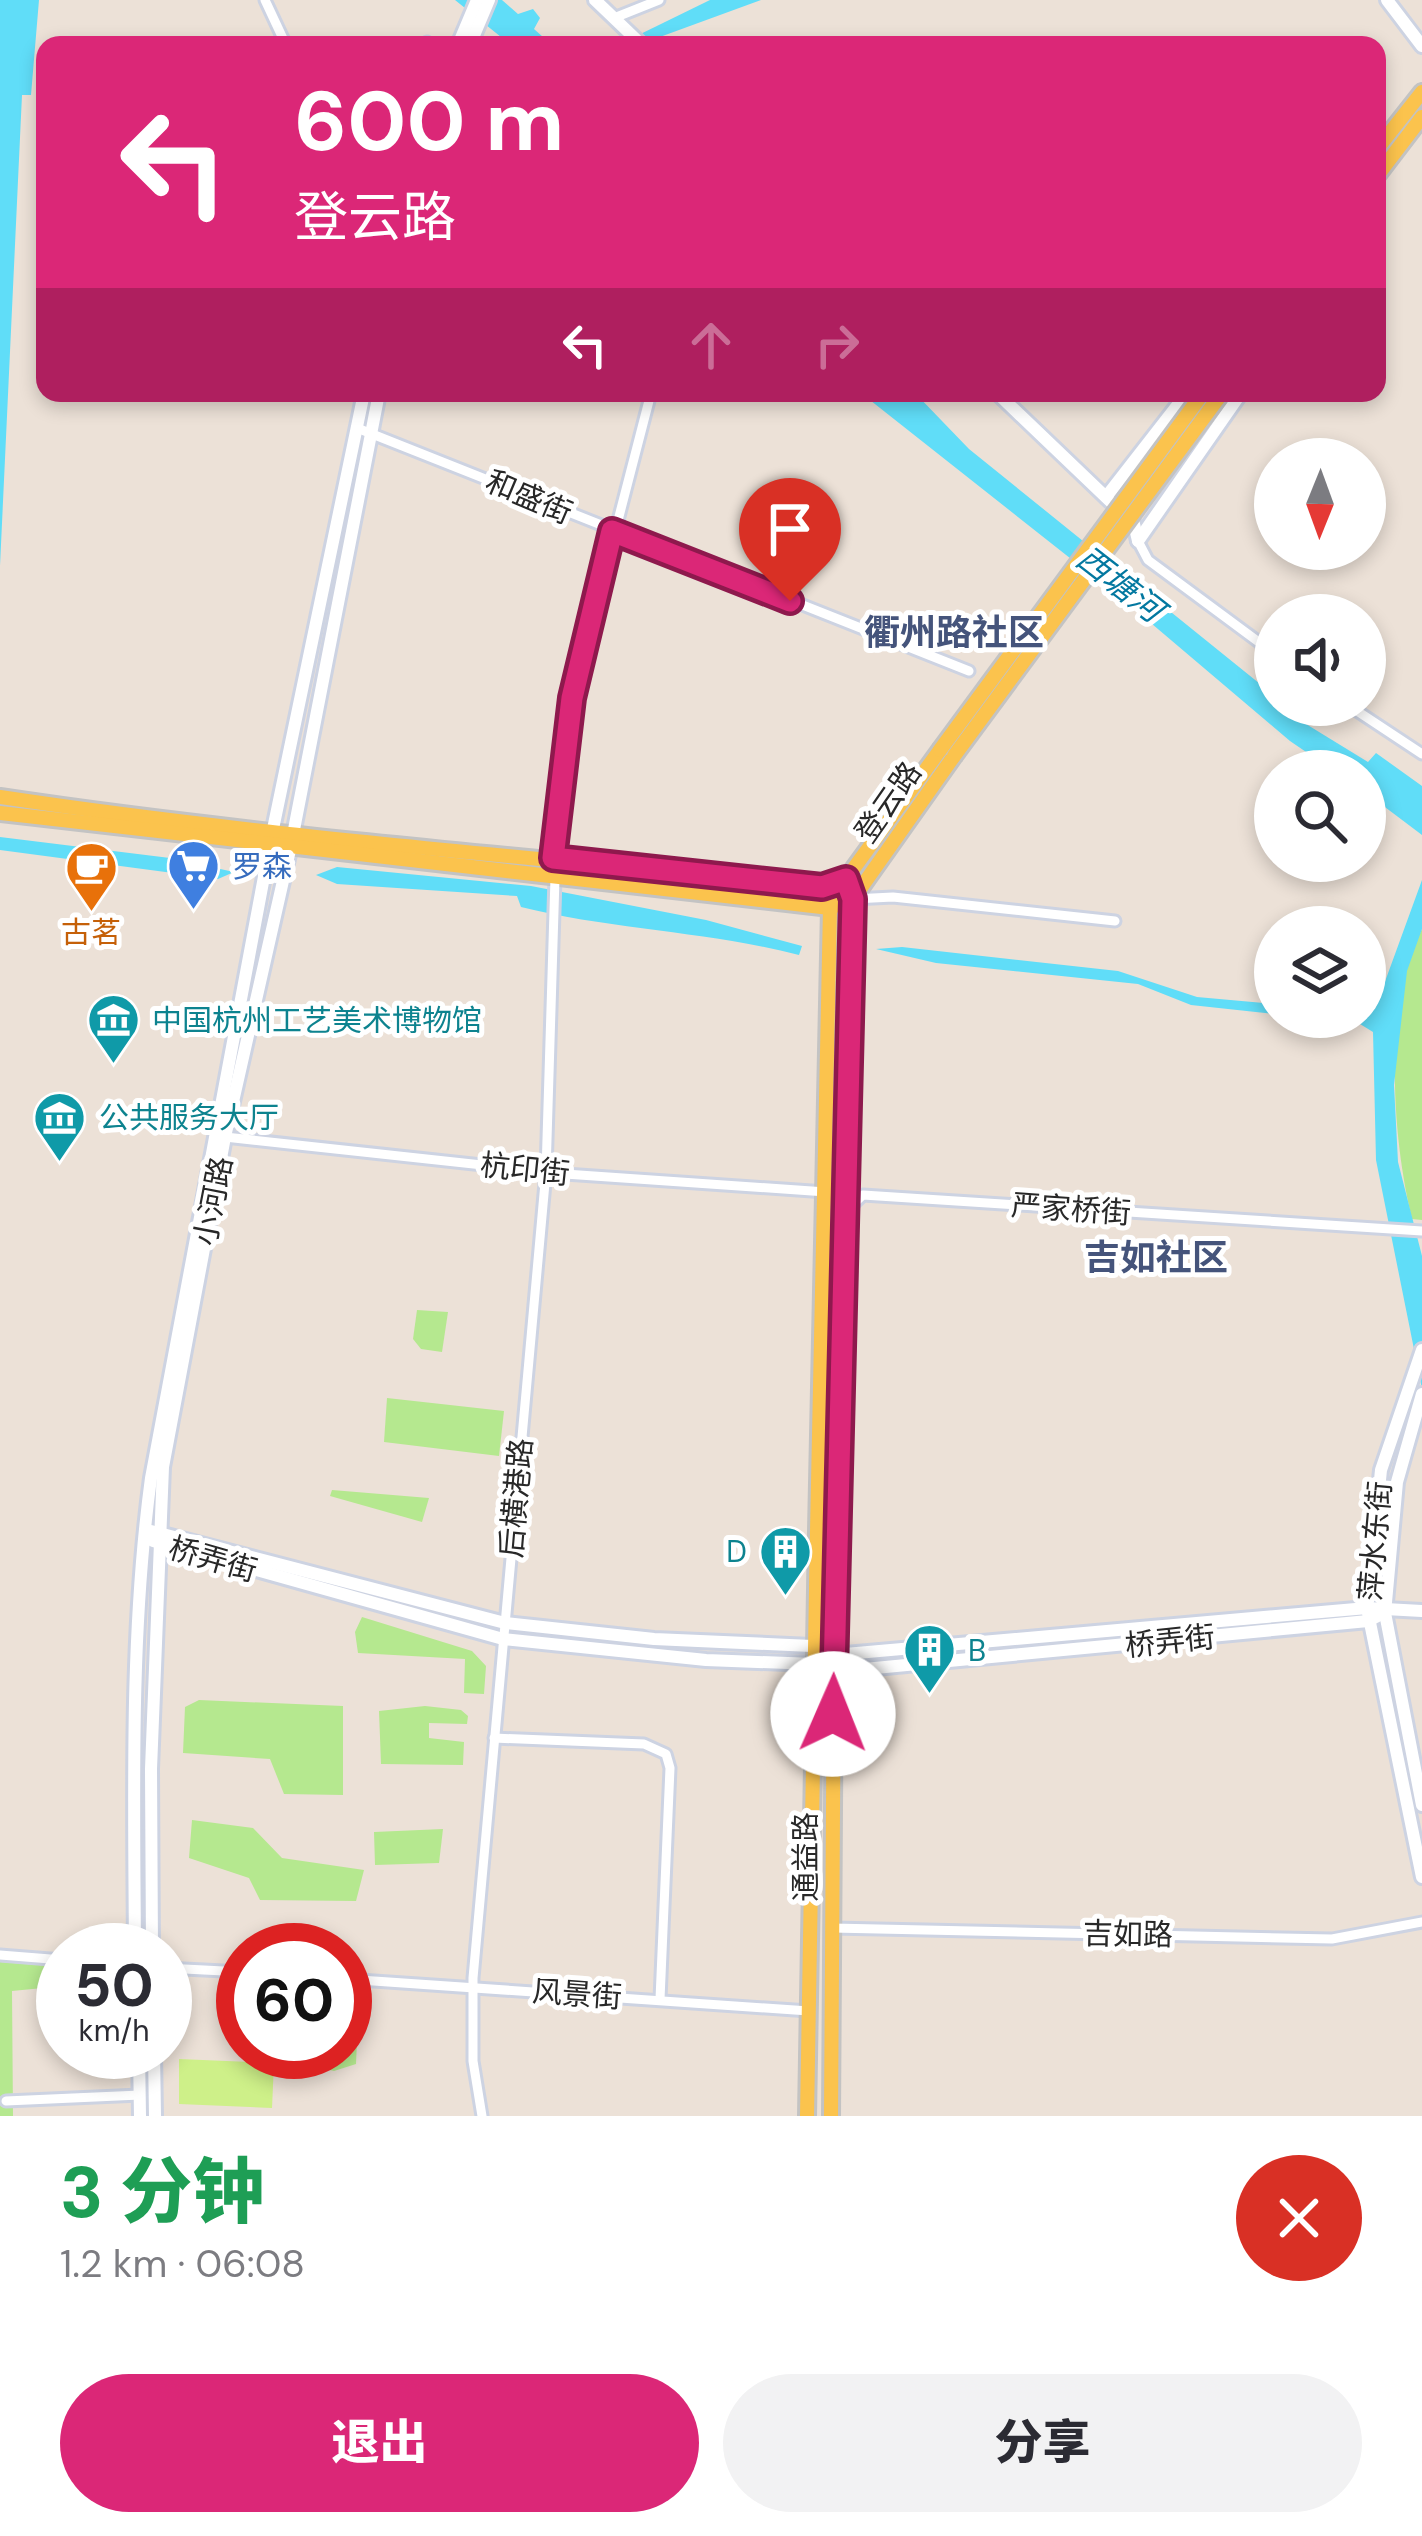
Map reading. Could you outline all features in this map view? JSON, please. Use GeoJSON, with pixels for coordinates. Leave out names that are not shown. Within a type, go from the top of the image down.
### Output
{"type":"FeatureCollection","features":[{"type":"Feature","properties":{"kind":"main road"},"geometry":{"type":"LineString","coordinates":[[462,36],[477,0]]}},
{"type":"Feature","properties":{"kind":"main road"},"geometry":{"type":"LineString","coordinates":[[474,36],[489,0]]}},
{"type":"Feature","properties":{"kind":"main road"},"geometry":{"type":"LineString","coordinates":[[595,0],[633,36]]}},
{"type":"Feature","properties":{"kind":"main road"},"geometry":{"type":"LineString","coordinates":[[1387,0],[1422,46]]}},
{"type":"Feature","properties":{"kind":"main road"},"geometry":{"type":"LineString","coordinates":[[1386,138],[1422,92]]}},
{"type":"Feature","properties":{"kind":"main road"},"geometry":{"type":"LineString","coordinates":[[1386,164],[1422,117]]}},
{"type":"Feature","properties":{"kind":"main road","name":"小河路"},"geometry":{"type":"LineString","coordinates":[[152,1923],[153,1536],[273,829],[362,402]]}},
{"type":"Feature","properties":{"kind":"main road","name":"小河路"},"geometry":{"type":"LineString","coordinates":[[136,1923],[153,1536],[163,1467],[225,1137],[290,850],[378,402]]}},
{"type":"Feature","properties":{"kind":"main road"},"geometry":{"type":"LineString","coordinates":[[1006,402],[1134,524],[1138,541]]}},
{"type":"Feature","properties":{"kind":"main road"},"geometry":{"type":"LineString","coordinates":[[1106,497],[1180,402]]}},
{"type":"Feature","properties":{"kind":"main road","name":"登云路"},"geometry":{"type":"LineString","coordinates":[[0,797],[270,847],[554,886],[830,908],[853,899],[947,753],[1197,402]]}},
{"type":"Feature","properties":{"kind":"main road","name":"登云路"},"geometry":{"type":"LineString","coordinates":[[0,813],[171,830],[273,829],[822,887],[846,879],[1215,402]]}},
{"type":"Feature","properties":{"kind":"main road"},"geometry":{"type":"LineString","coordinates":[[1138,541],[1235,402]]}},
{"type":"Feature","properties":{"kind":"main road","name":"通益路"},"geometry":{"type":"LineString","coordinates":[[831,2116],[833,1672],[853,899],[846,879]]}},
{"type":"Feature","properties":{"kind":"main road","name":"通益路"},"geometry":{"type":"LineString","coordinates":[[807,2116],[812,1646],[830,908],[822,887]]}},
{"type":"Feature","properties":{"kind":"main road","name":"萍水东街"},"geometry":{"type":"LineString","coordinates":[[1422,1350],[1381,1470],[1368,1615],[1422,1877]]}},
{"type":"Feature","properties":{"kind":"main road","name":"萍水东街"},"geometry":{"type":"LineString","coordinates":[[1422,1394],[1397,1482],[1385,1612],[1422,1805]]}},
{"type":"Feature","properties":{"kind":"main road","name":"桥弄街"},"geometry":{"type":"LineString","coordinates":[[153,1536],[505,1623],[654,1639],[812,1646],[834,1654],[1368,1615]]}},
{"type":"Feature","properties":{"kind":"main road","name":"桥弄街"},"geometry":{"type":"LineString","coordinates":[[153,1536],[503,1639],[706,1660],[814,1664],[833,1672],[1422,1610]]}},
{"type":"Feature","properties":{"kind":"main road"},"geometry":{"type":"LineString","coordinates":[[140,2079],[140,2116]]}},
{"type":"Feature","properties":{"kind":"main road"},"geometry":{"type":"LineString","coordinates":[[154,2079],[155,2116]]}},
{"type":"Feature","properties":{"kind":"street"},"geometry":{"type":"LineString","coordinates":[[265,0],[282,36]]}},
{"type":"Feature","properties":{"kind":"street"},"geometry":{"type":"LineString","coordinates":[[618,22],[659,0]]}},
{"type":"Feature","properties":{"kind":"street"},"geometry":{"type":"LineString","coordinates":[[553,858],[572,698],[648,402]]}},
{"type":"Feature","properties":{"kind":"street","name":"和盛街"},"geometry":{"type":"LineString","coordinates":[[357,428],[969,671]]}},
{"type":"Feature","properties":{"kind":"street"},"geometry":{"type":"LineString","coordinates":[[1138,541],[1148,560],[1254,638]]}},
{"type":"Feature","properties":{"kind":"street"},"geometry":{"type":"LineString","coordinates":[[1380,726],[1422,754]]}},
{"type":"Feature","properties":{"kind":"street","name":"后横港路"},"geometry":{"type":"LineString","coordinates":[[482,2116],[473,2061],[473,1987],[545,1172],[554,886]]}},
{"type":"Feature","properties":{"kind":"street"},"geometry":{"type":"LineString","coordinates":[[853,899],[893,897],[1115,921]]}},
{"type":"Feature","properties":{"kind":"street","name":"杭印街"},"geometry":{"type":"LineString","coordinates":[[225,1137],[545,1172],[826,1192]]}},
{"type":"Feature","properties":{"kind":"street"},"geometry":{"type":"LineString","coordinates":[[847,1210],[863,1195],[848,1174]]}},
{"type":"Feature","properties":{"kind":"street","name":"严家桥街"},"geometry":{"type":"LineString","coordinates":[[863,1195],[1422,1231]]}},
{"type":"Feature","properties":{"kind":"street"},"geometry":{"type":"LineString","coordinates":[[494,1738],[644,1744],[666,1754],[670,1768],[660,1999]]}},
{"type":"Feature","properties":{"kind":"street","name":"吉如路"},"geometry":{"type":"LineString","coordinates":[[832,1928],[1332,1939],[1422,1922]]}},
{"type":"Feature","properties":{"kind":"street"},"geometry":{"type":"LineString","coordinates":[[0,1955],[36,1958]]}},
{"type":"Feature","properties":{"kind":"street","name":"风景街"},"geometry":{"type":"LineString","coordinates":[[372,1981],[808,2011]]}},
{"type":"Feature","properties":{"kind":"street"},"geometry":{"type":"LineString","coordinates":[[6,2101],[140,2095]]}},
{"type":"Feature","properties":{"kind":"green space"},"geometry":{"type":"Polygon","coordinates":[[[1422,929],[1422,1220],[1412,1219],[1405,1186],[1395,1072],[1401,995],[1422,929]]]}},
{"type":"Feature","properties":{"kind":"green space"},"geometry":{"type":"Polygon","coordinates":[[[417,1310],[448,1312],[442,1352],[421,1349],[413,1339],[417,1310]]]}},
{"type":"Feature","properties":{"kind":"green space"},"geometry":{"type":"Polygon","coordinates":[[[387,1398],[504,1411],[499,1456],[384,1442],[387,1398]]]}},
{"type":"Feature","properties":{"kind":"green space"},"geometry":{"type":"Polygon","coordinates":[[[332,1490],[429,1498],[422,1522],[330,1496],[332,1490]]]}},
{"type":"Feature","properties":{"kind":"green space"},"geometry":{"type":"Polygon","coordinates":[[[362,1617],[472,1651],[486,1666],[484,1694],[464,1693],[465,1659],[358,1653],[355,1632],[362,1617]]]}},
{"type":"Feature","properties":{"kind":"green space"},"geometry":{"type":"Polygon","coordinates":[[[199,1700],[343,1706],[343,1795],[284,1794],[270,1759],[183,1753],[185,1707],[199,1700]]]}},
{"type":"Feature","properties":{"kind":"green space"},"geometry":{"type":"Polygon","coordinates":[[[425,1706],[461,1710],[468,1716],[467,1724],[429,1723],[429,1738],[464,1742],[463,1765],[381,1764],[379,1711],[425,1706]]]}},
{"type":"Feature","properties":{"kind":"green space"},"geometry":{"type":"Polygon","coordinates":[[[192,1820],[253,1828],[282,1858],[364,1870],[356,1901],[260,1900],[249,1878],[189,1858],[192,1820]]]}},
{"type":"Feature","properties":{"kind":"green space"},"geometry":{"type":"Polygon","coordinates":[[[443,1829],[439,1863],[375,1865],[374,1832],[443,1829]]]}},
{"type":"Feature","properties":{"kind":"green space"},"geometry":{"type":"Polygon","coordinates":[[[0,1962],[36,1965],[36,1989],[12,1991],[13,2116],[0,2116],[0,1962]]]}},
{"type":"Feature","properties":{"kind":"green space"},"geometry":{"type":"Polygon","coordinates":[[[192,2060],[216,2061],[216,2079],[273,2079],[272,2108],[179,2104],[179,2079],[192,2079],[192,2060]]]}},
{"type":"Feature","properties":{"kind":"water"},"geometry":{"type":"Polygon","coordinates":[[[0,0],[39,0],[31,95],[22,95],[0,566],[0,0]]]}},
{"type":"Feature","properties":{"kind":"water"},"geometry":{"type":"Polygon","coordinates":[[[455,0],[502,0],[518,14],[533,9],[540,18],[534,29],[542,36],[500,36],[455,0]]]}},
{"type":"Feature","properties":{"kind":"water"},"geometry":{"type":"Polygon","coordinates":[[[710,0],[761,0],[663,36],[636,36],[710,0]]]}},
{"type":"Feature","properties":{"kind":"water","name":"西塘河"},"geometry":{"type":"Polygon","coordinates":[[[872,402],[924,402],[969,449],[1254,679],[1254,710],[1132,607],[872,402]]]}},
{"type":"Feature","properties":{"kind":"water"},"geometry":{"type":"Polygon","coordinates":[[[1272,726],[1309,726],[1348,750],[1303,750],[1272,726]]]}},
{"type":"Feature","properties":{"kind":"water"},"geometry":{"type":"Polygon","coordinates":[[[1386,760],[1422,786],[1422,835],[1386,808],[1386,760]]]}},
{"type":"Feature","properties":{"kind":"water"},"geometry":{"type":"Polygon","coordinates":[[[0,837],[170,858],[234,872],[218,879],[0,850],[0,837]]]}},
{"type":"Feature","properties":{"kind":"water"},"geometry":{"type":"Polygon","coordinates":[[[337,867],[531,886],[706,920],[802,946],[799,955],[556,915],[521,907],[517,896],[337,884],[316,875],[337,867]]]}},
{"type":"Feature","properties":{"kind":"water"},"geometry":{"type":"Polygon","coordinates":[[[1422,880],[1422,929],[1407,971],[1394,1085],[1398,1162],[1422,1256],[1422,1389],[1376,1160],[1373,1038],[1386,1038],[1386,979],[1422,880]]]}},
{"type":"Feature","properties":{"kind":"water"},"geometry":{"type":"Polygon","coordinates":[[[902,947],[1118,971],[1197,997],[1254,1002],[1254,1012],[1191,1005],[1138,984],[936,963],[876,949],[902,947]]]}},
{"type":"Feature","properties":{"kind":"place","name":"罗森"},"geometry":{"type":"Point","coordinates":[193,912]}},
{"type":"Feature","properties":{"kind":"place","name":"古茗"},"geometry":{"type":"Point","coordinates":[91,913]}},
{"type":"Feature","properties":{"kind":"place","name":"中国杭州工艺美术博物馆"},"geometry":{"type":"Point","coordinates":[113,1066]}},
{"type":"Feature","properties":{"kind":"place","name":"公共服务大厅"},"geometry":{"type":"Point","coordinates":[60,1163]}},
{"type":"Feature","properties":{"kind":"place","name":"D"},"geometry":{"type":"Point","coordinates":[786,1597]}},
{"type":"Feature","properties":{"kind":"place","name":"B"},"geometry":{"type":"Point","coordinates":[929,1696]}},
{"type":"Feature","properties":{"kind":"district","name":"衢州路社区"},"geometry":{"type":"Point","coordinates":[954,632]}},
{"type":"Feature","properties":{"kind":"district","name":"吉如社区"},"geometry":{"type":"Point","coordinates":[1156,1257]}},
{"type":"Feature","properties":{"kind":"route"},"geometry":{"type":"LineString","coordinates":[[790,601],[612,531],[572,698],[553,858],[822,887],[846,879],[853,899],[833,1714]]}}]}
